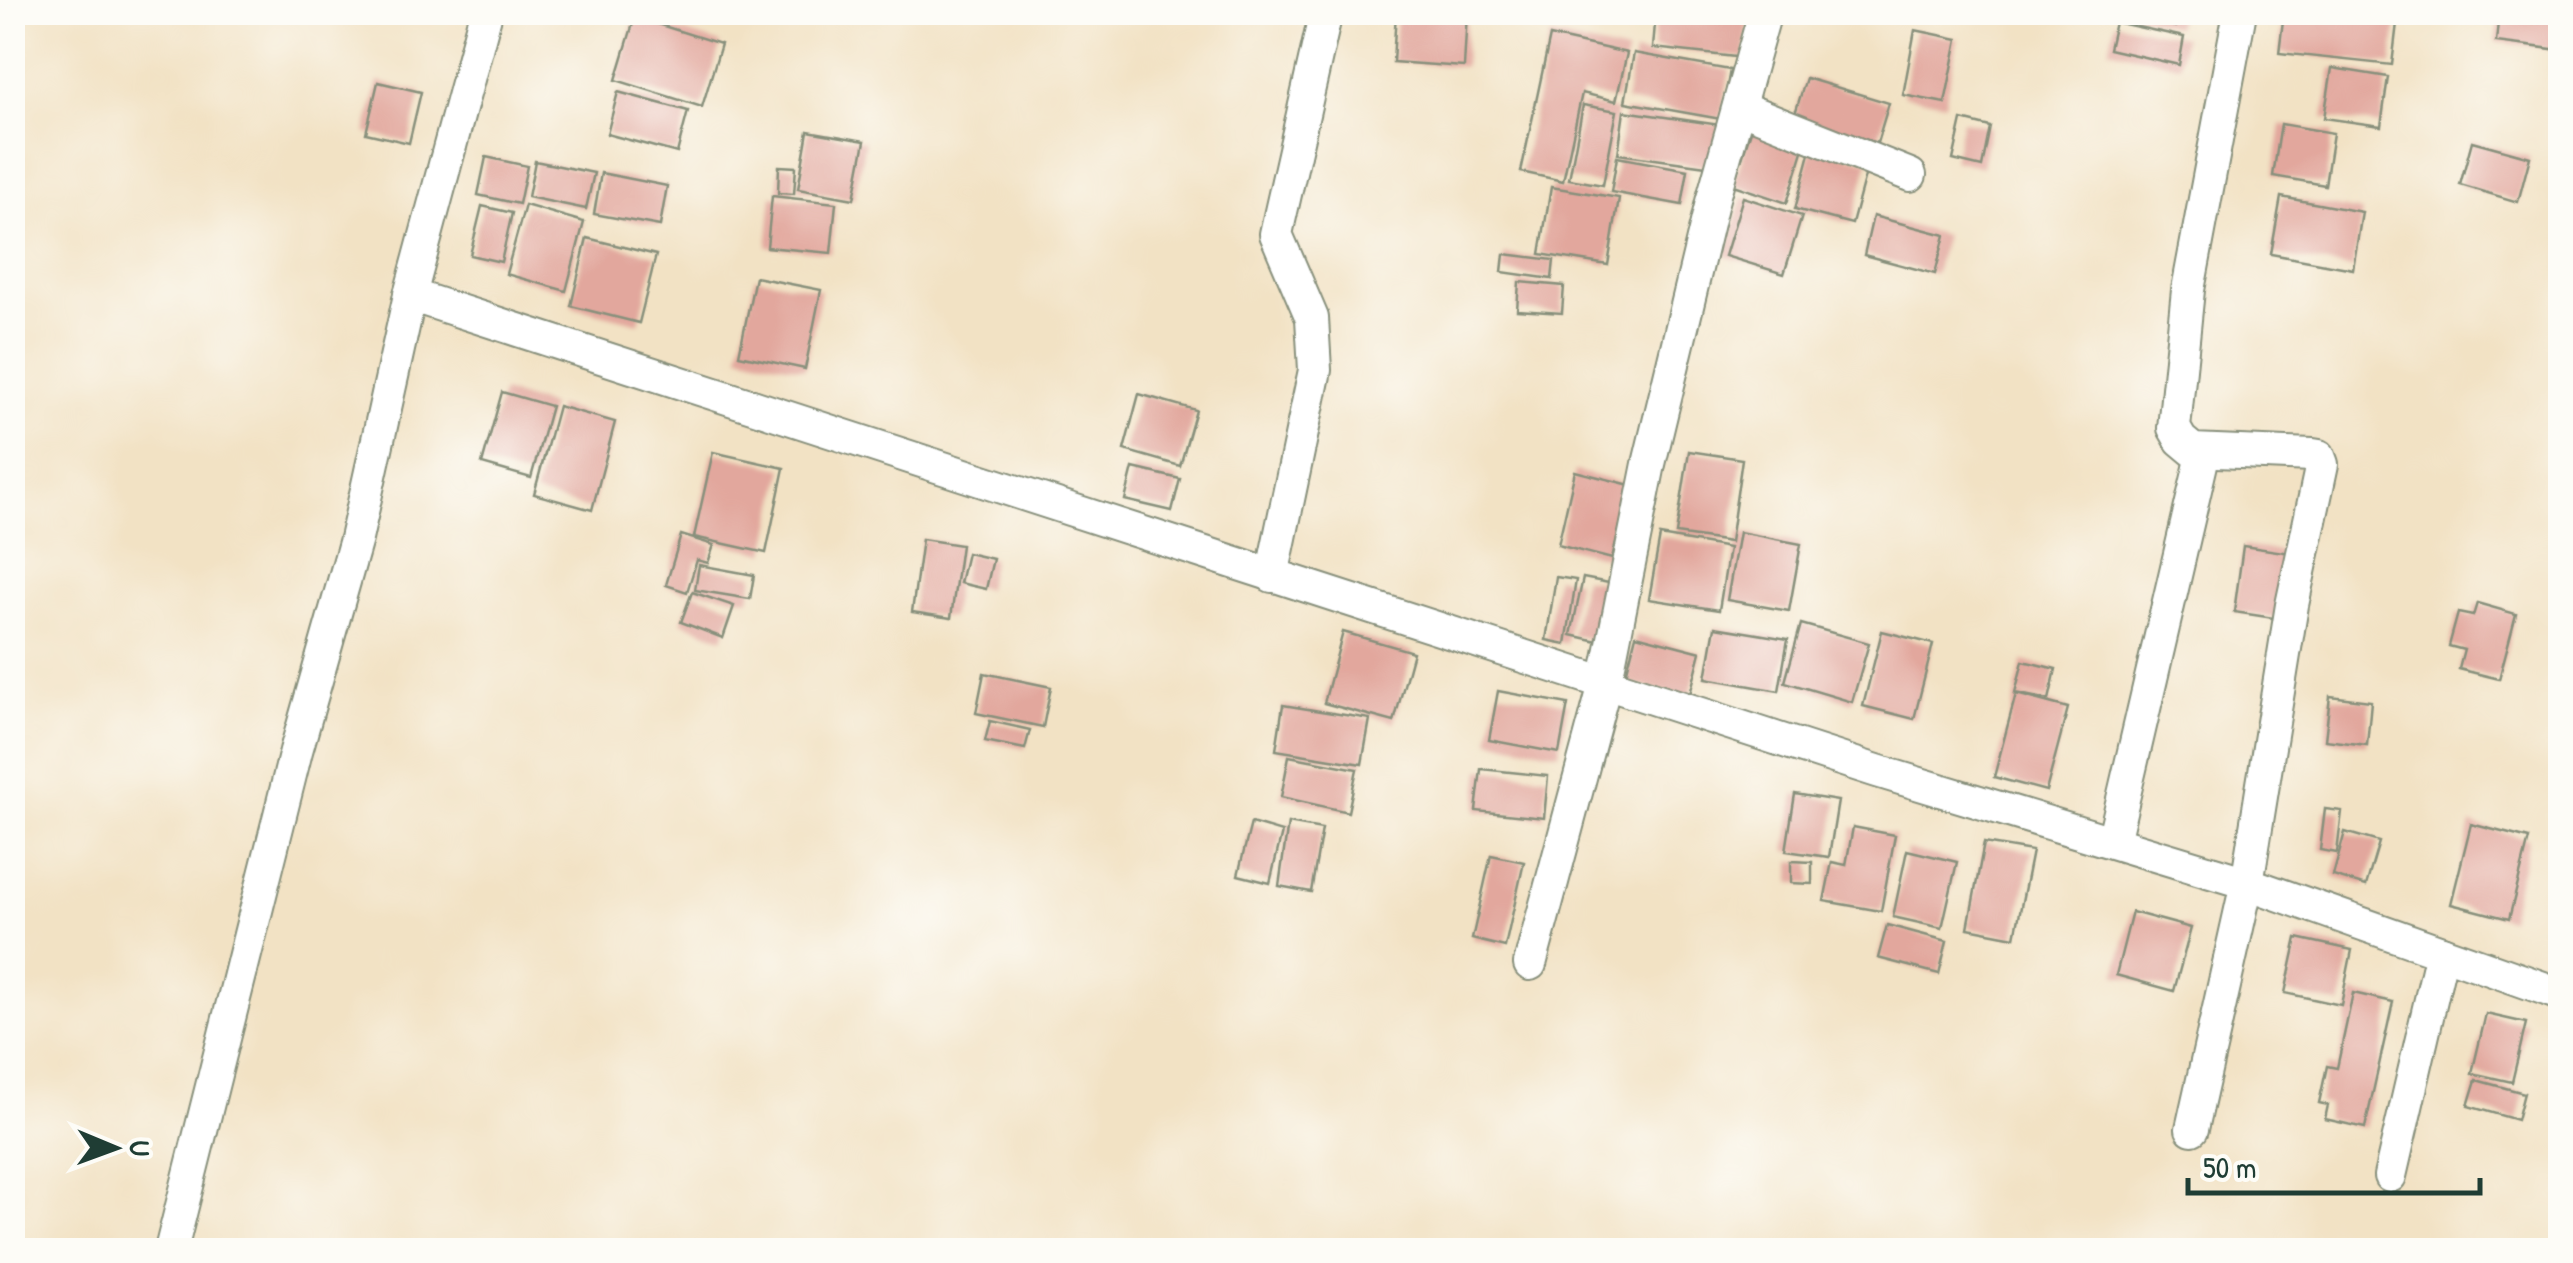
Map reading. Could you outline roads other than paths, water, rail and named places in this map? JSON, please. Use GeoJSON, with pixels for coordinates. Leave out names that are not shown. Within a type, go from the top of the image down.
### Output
{"type":"FeatureCollection","features":[{"type":"Feature","properties":{"kind":"street"},"geometry":{"type":"LineString","coordinates":[[172,1250],[296,750],[356,538],[410,296],[486,12]]}},
{"type":"Feature","properties":{"kind":"street"},"geometry":{"type":"LineString","coordinates":[[1272,576],[1316,370],[1312,318],[1276,234],[1326,12]]}},
{"type":"Feature","properties":{"kind":"street"},"geometry":{"type":"LineString","coordinates":[[1530,964],[1605,684],[1649,464],[1765,12]]}},
{"type":"Feature","properties":{"kind":"street"},"geometry":{"type":"LineString","coordinates":[[2192,1129],[2246,883],[2292,604],[2322,464],[2319,456],[2313,455],[2193,450],[2180,440],[2174,428],[2188,290],[2240,12]]}},
{"type":"Feature","properties":{"kind":"street"},"geometry":{"type":"LineString","coordinates":[[1738,108],[1910,175]]}},
{"type":"Feature","properties":{"kind":"street"},"geometry":{"type":"LineString","coordinates":[[410,296],[1605,684],[2246,883],[2560,994]]}},
{"type":"Feature","properties":{"kind":"street"},"geometry":{"type":"LineString","coordinates":[[2113,842],[2204,451]]}},
{"type":"Feature","properties":{"kind":"street"},"geometry":{"type":"LineString","coordinates":[[2390,1176],[2442,952]]}}]}
